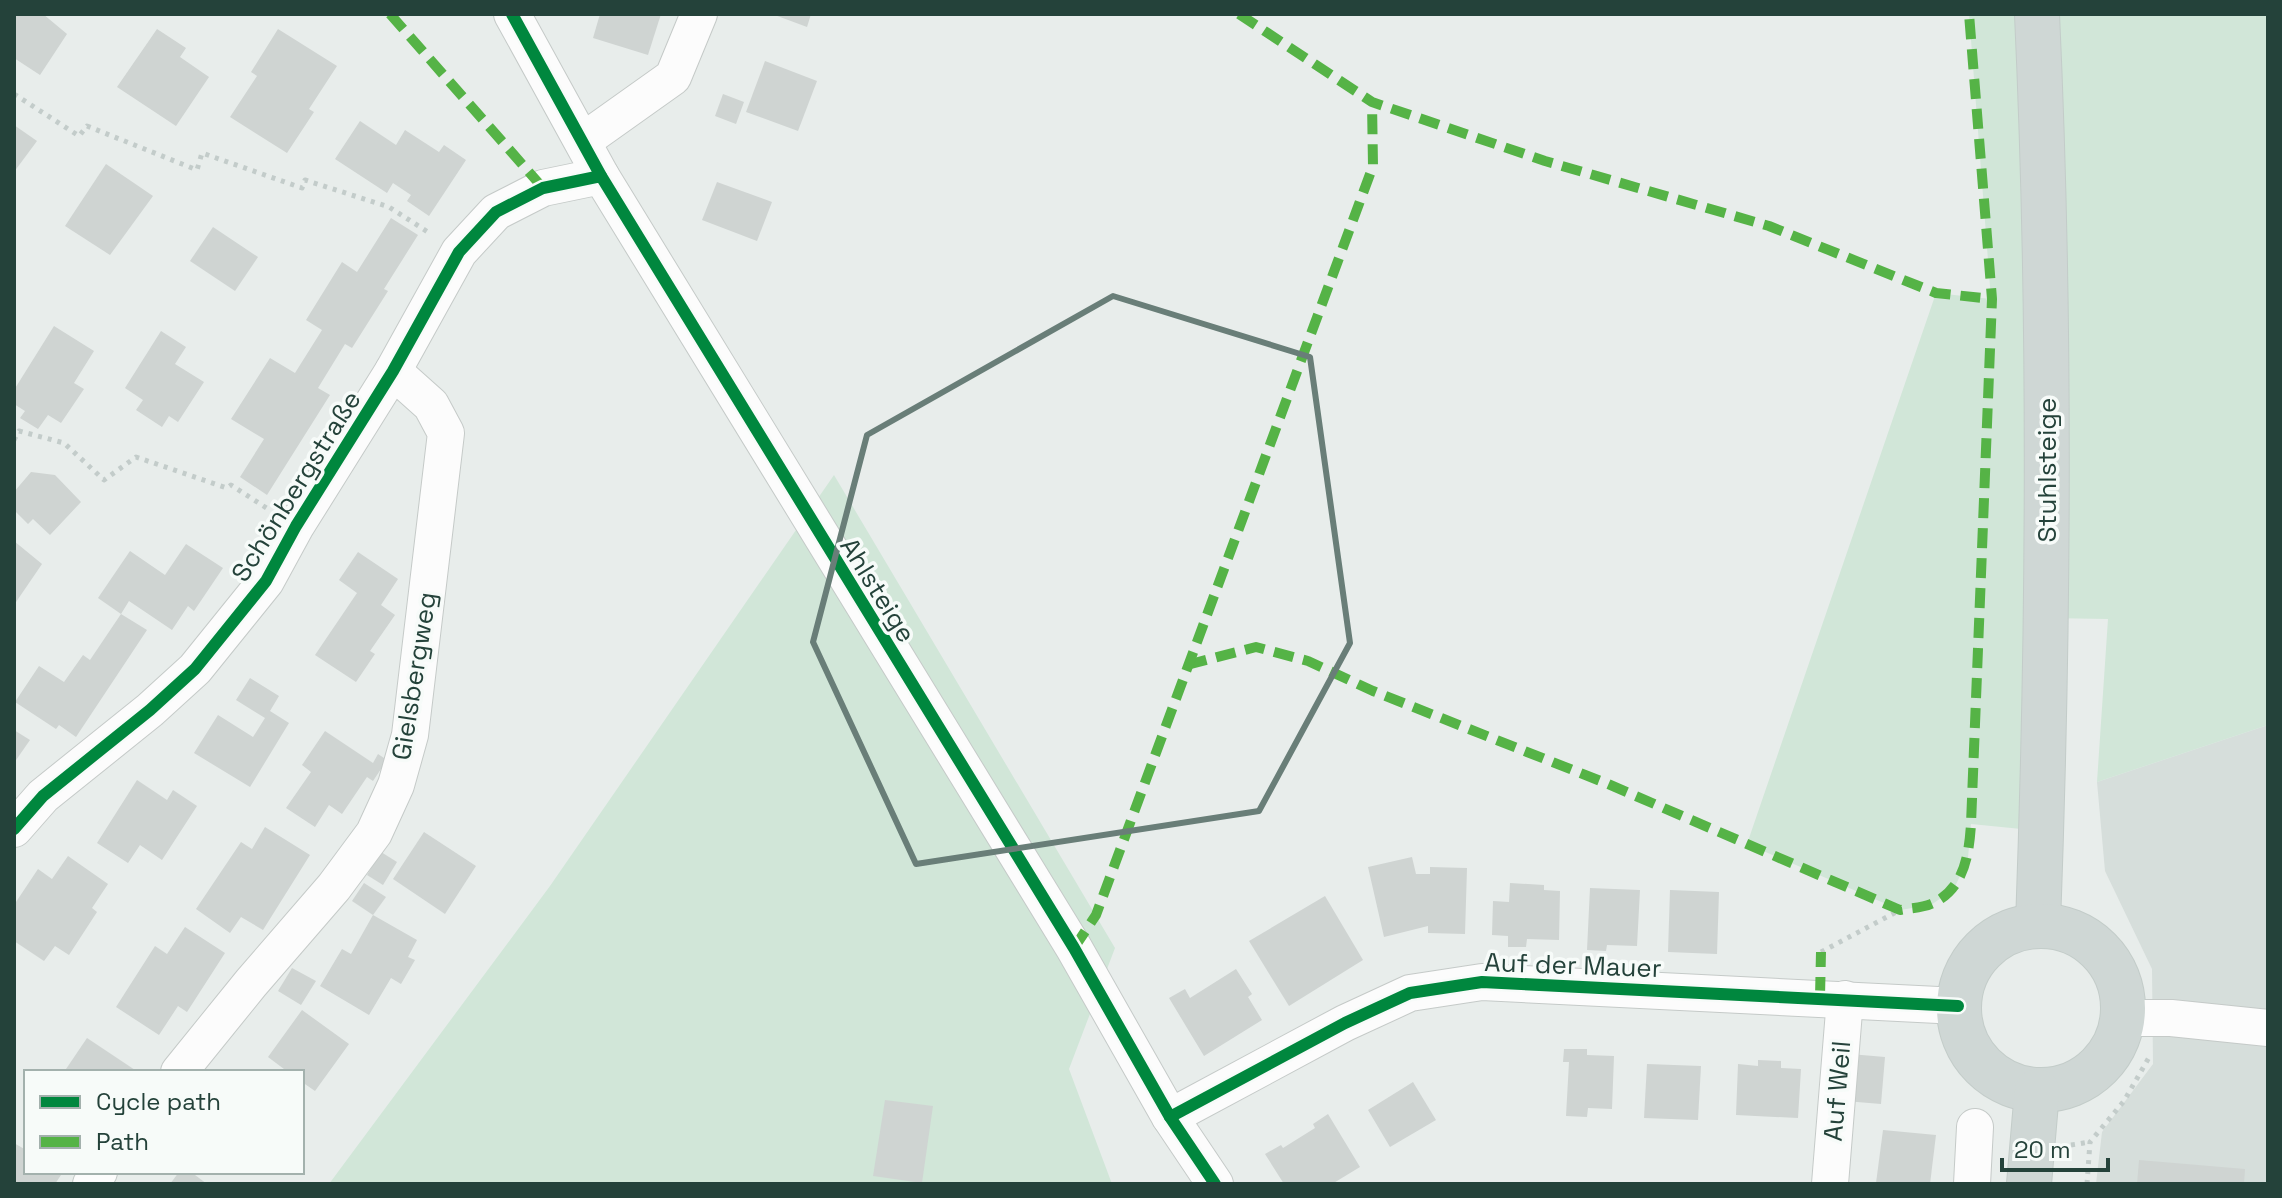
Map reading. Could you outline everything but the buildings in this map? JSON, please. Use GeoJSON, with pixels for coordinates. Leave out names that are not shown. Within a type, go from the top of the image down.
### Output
{"type":"FeatureCollection","features":[{"type":"Feature","properties":{"kind":"main road","name":"Stuhlsteige"},"geometry":{"type":"LineString","coordinates":[[2037,14],[2047,463],[2045,723],[2038,925]]}},
{"type":"Feature","properties":{"kind":"main road"},"geometry":{"type":"LineString","coordinates":[[2038,925],[2066,929],[2091,942],[2111,963],[2122,989],[2124,1018],[2114,1047],[2094,1071],[2067,1087],[2037,1091],[2005,1084],[1980,1065],[1963,1038],[1958,1006],[1965,976],[1982,950],[2007,932],[2038,925]]}},
{"type":"Feature","properties":{"kind":"main road"},"geometry":{"type":"LineString","coordinates":[[2029,1184],[2037,1091]]}},
{"type":"Feature","properties":{"kind":"street","name":"Ahlsteige"},"geometry":{"type":"LineString","coordinates":[[512,14],[601,176],[1074,948],[1170,1117],[1215,1184]]}},
{"type":"Feature","properties":{"kind":"street"},"geometry":{"type":"LineString","coordinates":[[583,141],[673,77],[699,14]]}},
{"type":"Feature","properties":{"kind":"street","name":"Schönbergstraße"},"geometry":{"type":"LineString","coordinates":[[14,829],[43,796],[150,710],[195,669],[266,581],[296,526],[393,371],[459,252],[496,212],[543,188],[601,176]]}},
{"type":"Feature","properties":{"kind":"street","name":"Gielsbergweg"},"geometry":{"type":"LineString","coordinates":[[181,1070],[358,855],[374,833],[396,785],[410,735],[446,433],[431,405],[393,371]]}},
{"type":"Feature","properties":{"kind":"street","name":"Auf der Mauer"},"geometry":{"type":"LineString","coordinates":[[1170,1117],[1345,1023],[1410,993],[1482,982],[1958,1006]]}},
{"type":"Feature","properties":{"kind":"street","name":"Auf Weil"},"geometry":{"type":"LineString","coordinates":[[1830,1184],[1845,999]]}},
{"type":"Feature","properties":{"kind":"street"},"geometry":{"type":"LineString","coordinates":[[2124,1018],[2171,1018],[2268,1028]]}},
{"type":"Feature","properties":{"kind":"street"},"geometry":{"type":"LineString","coordinates":[[1972,1184],[1975,1127]]}},
{"type":"Feature","properties":{"kind":"path"},"geometry":{"type":"LineString","coordinates":[[14,94],[79,136],[87,126],[197,170],[202,153],[302,188],[305,180],[389,207],[459,252]]}},
{"type":"Feature","properties":{"kind":"path"},"geometry":{"type":"LineString","coordinates":[[14,440],[19,431],[64,443],[104,480],[136,457],[227,488],[231,485],[296,526]]}},
{"type":"Feature","properties":{"kind":"path"},"geometry":{"type":"LineString","coordinates":[[1821,952],[1900,910]]}},
{"type":"Feature","properties":{"kind":"path"},"geometry":{"type":"LineString","coordinates":[[2087,1184],[2090,1142],[2124,1101],[2171,1018]]}},
{"type":"Feature","properties":{"kind":"highlighted area"},"geometry":{"type":"Polygon","coordinates":[[[1113,296],[1310,357],[1350,643],[1259,811],[916,864],[813,642],[867,435],[1113,296]]]}},
{"type":"Feature","properties":{"kind":"shaded area"},"geometry":{"type":"Polygon","coordinates":[[[2268,725],[2268,1184],[2096,1184],[2102,1132],[2153,1064],[2152,969],[2105,871],[2097,782],[2268,725]]]}},
{"type":"Feature","properties":{"kind":"green space"},"geometry":{"type":"Polygon","coordinates":[[[1969,14],[2268,14],[2268,725],[2097,782],[2108,619],[2047,618],[2041,831],[1971,824],[1968,858],[1954,889],[1931,905],[1900,910],[1747,844],[1936,293],[1991,299],[1969,14]]]}},
{"type":"Feature","properties":{"kind":"green space"},"geometry":{"type":"Polygon","coordinates":[[[834,475],[1115,948],[1069,1069],[1112,1184],[329,1184],[550,886],[834,475]]]}},
{"type":"Feature","properties":{"kind":"marked path"},"geometry":{"type":"LineString","coordinates":[[390,14],[543,188]]}},
{"type":"Feature","properties":{"kind":"marked path"},"geometry":{"type":"LineString","coordinates":[[1239,14],[1372,102],[1545,161],[1769,226],[1936,293],[1992,299]]}},
{"type":"Feature","properties":{"kind":"marked path"},"geometry":{"type":"LineString","coordinates":[[1187,665],[1256,647],[1308,661],[1373,691],[1608,784],[1900,910],[1927,905],[1942,898],[1958,881],[1963,870],[1970,836],[1992,299],[1969,14]]}},
{"type":"Feature","properties":{"kind":"marked path"},"geometry":{"type":"LineString","coordinates":[[1074,948],[1096,915],[1373,166],[1372,102]]}},
{"type":"Feature","properties":{"kind":"marked path"},"geometry":{"type":"LineString","coordinates":[[1820,997],[1821,952]]}},
{"type":"Feature","properties":{"kind":"cycle path"},"geometry":{"type":"LineString","coordinates":[[512,14],[601,176],[1074,948],[1170,1117],[1215,1184]]}},
{"type":"Feature","properties":{"kind":"cycle path"},"geometry":{"type":"LineString","coordinates":[[14,829],[43,796],[150,710],[195,669],[266,581],[296,526],[393,371],[459,252],[496,212],[543,188],[601,176]]}},
{"type":"Feature","properties":{"kind":"cycle path"},"geometry":{"type":"LineString","coordinates":[[1170,1117],[1345,1023],[1410,993],[1482,982],[1958,1006]]}}]}
